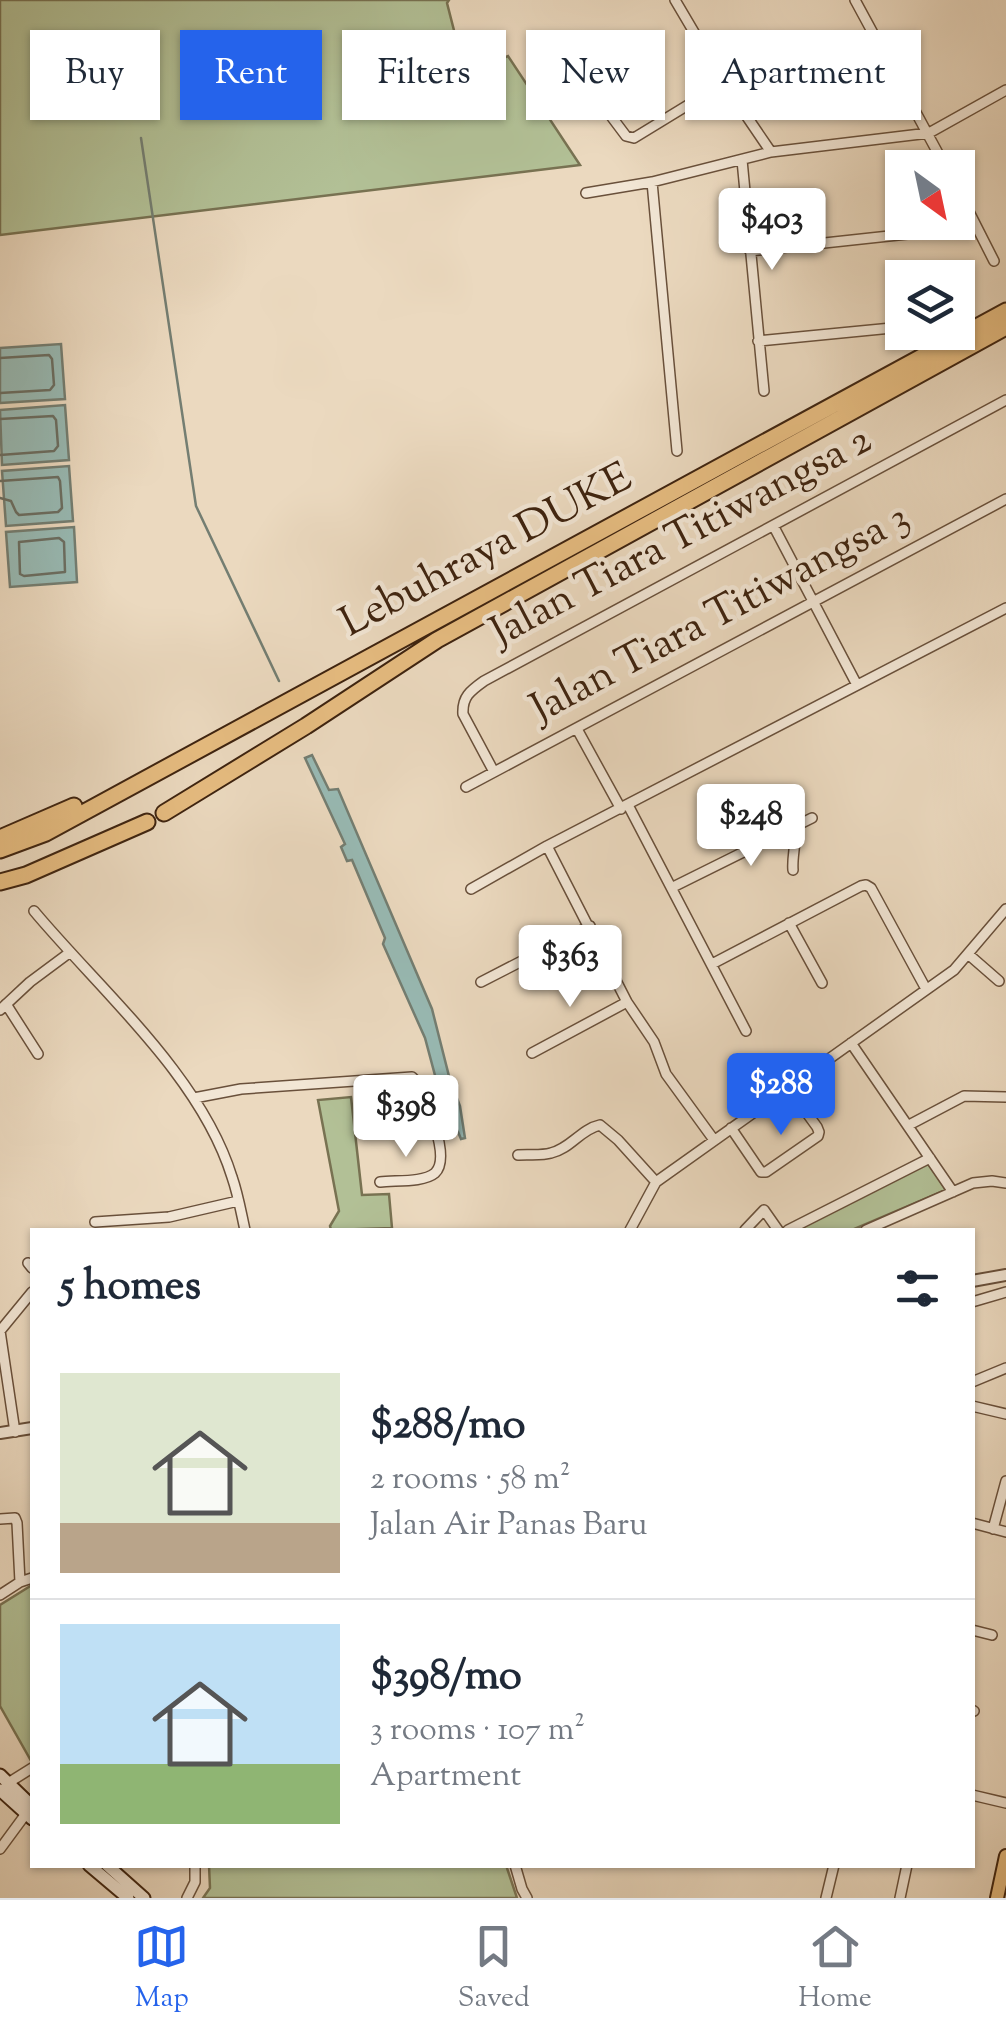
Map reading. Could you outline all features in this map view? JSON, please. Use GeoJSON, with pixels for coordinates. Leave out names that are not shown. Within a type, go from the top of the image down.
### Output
{"type":"FeatureCollection","features":[{"type":"Feature","properties":{"kind":"highway","name":"Lebuhraya DUKE"},"geometry":{"type":"LineString","coordinates":[[0,850],[46,833],[1006,310]]}},
{"type":"Feature","properties":{"kind":"highway","name":"Lebuhraya DUKE"},"geometry":{"type":"LineString","coordinates":[[164,812],[306,726],[436,640],[1006,327]]}},
{"type":"Feature","properties":{"kind":"highway"},"geometry":{"type":"LineString","coordinates":[[0,838],[137,781]]}},
{"type":"Feature","properties":{"kind":"highway"},"geometry":{"type":"LineString","coordinates":[[0,884],[147,822]]}},
{"type":"Feature","properties":{"kind":"main road"},"geometry":{"type":"LineString","coordinates":[[3,1782],[30,1810]]}},
{"type":"Feature","properties":{"kind":"main road"},"geometry":{"type":"LineString","coordinates":[[997,1898],[1006,1856]]}},
{"type":"Feature","properties":{"kind":"main road"},"geometry":{"type":"LineString","coordinates":[[93,1868],[128,1898]]}},
{"type":"Feature","properties":{"kind":"main road"},"geometry":{"type":"LineString","coordinates":[[109,1868],[144,1898]]}},
{"type":"Feature","properties":{"kind":"street"},"geometry":{"type":"LineString","coordinates":[[675,0],[693,30]]}},
{"type":"Feature","properties":{"kind":"street"},"geometry":{"type":"LineString","coordinates":[[856,0],[937,150]]}},
{"type":"Feature","properties":{"kind":"street"},"geometry":{"type":"LineString","coordinates":[[586,193],[652,182],[771,152],[929,133],[1006,90]]}},
{"type":"Feature","properties":{"kind":"street"},"geometry":{"type":"LineString","coordinates":[[614,120],[626,136],[634,138],[663,120]]}},
{"type":"Feature","properties":{"kind":"street"},"geometry":{"type":"LineString","coordinates":[[749,120],[771,152]]}},
{"type":"Feature","properties":{"kind":"street"},"geometry":{"type":"LineString","coordinates":[[742,160],[764,390]]}},
{"type":"Feature","properties":{"kind":"street"},"geometry":{"type":"LineString","coordinates":[[652,182],[677,451]]}},
{"type":"Feature","properties":{"kind":"street"},"geometry":{"type":"LineString","coordinates":[[975,225],[994,261]]}},
{"type":"Feature","properties":{"kind":"street"},"geometry":{"type":"LineString","coordinates":[[750,251],[977,229]]}},
{"type":"Feature","properties":{"kind":"street"},"geometry":{"type":"LineString","coordinates":[[758,341],[885,329]]}},
{"type":"Feature","properties":{"kind":"street","name":"Jalan Tiara Titiwangsa 2"},"geometry":{"type":"LineString","coordinates":[[494,772],[464,714],[468,692],[1006,400]]}},
{"type":"Feature","properties":{"kind":"street","name":"Jalan Tiara Titiwangsa 3"},"geometry":{"type":"LineString","coordinates":[[466,787],[1006,499]]}},
{"type":"Feature","properties":{"kind":"street"},"geometry":{"type":"LineString","coordinates":[[774,527],[857,685]]}},
{"type":"Feature","properties":{"kind":"street"},"geometry":{"type":"LineString","coordinates":[[471,889],[1006,608]]}},
{"type":"Feature","properties":{"kind":"street"},"geometry":{"type":"LineString","coordinates":[[577,730],[672,887],[746,1031]]}},
{"type":"Feature","properties":{"kind":"street"},"geometry":{"type":"LineString","coordinates":[[746,800],[757,792],[774,791],[783,798],[794,827],[792,870]]}},
{"type":"Feature","properties":{"kind":"street"},"geometry":{"type":"LineString","coordinates":[[672,887],[812,818]]}},
{"type":"Feature","properties":{"kind":"street"},"geometry":{"type":"LineString","coordinates":[[548,846],[628,1002],[654,1042],[666,1074],[714,1140]]}},
{"type":"Feature","properties":{"kind":"street"},"geometry":{"type":"LineString","coordinates":[[712,964],[866,885],[926,989]]}},
{"type":"Feature","properties":{"kind":"street"},"geometry":{"type":"LineString","coordinates":[[631,1228],[656,1182],[954,970],[1006,908]]}},
{"type":"Feature","properties":{"kind":"street"},"geometry":{"type":"LineString","coordinates":[[34,910],[120,1006],[194,1098],[232,1176],[245,1228]]}},
{"type":"Feature","properties":{"kind":"street"},"geometry":{"type":"LineString","coordinates":[[789,923],[822,983]]}},
{"type":"Feature","properties":{"kind":"street"},"geometry":{"type":"LineString","coordinates":[[481,982],[590,926]]}},
{"type":"Feature","properties":{"kind":"street"},"geometry":{"type":"LineString","coordinates":[[38,1054],[3,1007],[69,953]]}},
{"type":"Feature","properties":{"kind":"street"},"geometry":{"type":"LineString","coordinates":[[968,954],[999,981]]}},
{"type":"Feature","properties":{"kind":"street"},"geometry":{"type":"LineString","coordinates":[[532,1053],[628,1002]]}},
{"type":"Feature","properties":{"kind":"street"},"geometry":{"type":"LineString","coordinates":[[851,1043],[953,1192]]}},
{"type":"Feature","properties":{"kind":"street"},"geometry":{"type":"LineString","coordinates":[[194,1098],[241,1089],[412,1078],[431,1113],[440,1165],[434,1174],[424,1178],[380,1182]]}},
{"type":"Feature","properties":{"kind":"street"},"geometry":{"type":"LineString","coordinates":[[731,1128],[761,1172],[818,1136],[817,1127],[788,1087]]}},
{"type":"Feature","properties":{"kind":"street"},"geometry":{"type":"LineString","coordinates":[[909,1125],[964,1096],[1006,1097]]}},
{"type":"Feature","properties":{"kind":"street"},"geometry":{"type":"LineString","coordinates":[[518,1155],[551,1153],[600,1125],[656,1182]]}},
{"type":"Feature","properties":{"kind":"street"},"geometry":{"type":"LineString","coordinates":[[792,1228],[930,1158]]}},
{"type":"Feature","properties":{"kind":"street"},"geometry":{"type":"LineString","coordinates":[[871,1228],[982,1181],[1006,1183]]}},
{"type":"Feature","properties":{"kind":"street"},"geometry":{"type":"LineString","coordinates":[[95,1222],[169,1217],[238,1201]]}},
{"type":"Feature","properties":{"kind":"street"},"geometry":{"type":"LineString","coordinates":[[746,1228],[764,1210],[777,1228]]}},
{"type":"Feature","properties":{"kind":"street"},"geometry":{"type":"LineString","coordinates":[[975,1280],[1006,1275]]}},
{"type":"Feature","properties":{"kind":"street"},"geometry":{"type":"LineString","coordinates":[[975,1301],[1006,1292]]}},
{"type":"Feature","properties":{"kind":"street"},"geometry":{"type":"LineString","coordinates":[[15,1432],[0,1331],[30,1294]]}},
{"type":"Feature","properties":{"kind":"street"},"geometry":{"type":"LineString","coordinates":[[975,1381],[1006,1368]]}},
{"type":"Feature","properties":{"kind":"street"},"geometry":{"type":"LineString","coordinates":[[975,1407],[1006,1414]]}},
{"type":"Feature","properties":{"kind":"street"},"geometry":{"type":"LineString","coordinates":[[0,1434],[30,1428]]}},
{"type":"Feature","properties":{"kind":"street"},"geometry":{"type":"LineString","coordinates":[[993,1528],[1006,1481]]}},
{"type":"Feature","properties":{"kind":"street"},"geometry":{"type":"LineString","coordinates":[[0,1519],[14,1518],[17,1522],[20,1582]]}},
{"type":"Feature","properties":{"kind":"street"},"geometry":{"type":"LineString","coordinates":[[975,1525],[1006,1532]]}},
{"type":"Feature","properties":{"kind":"street"},"geometry":{"type":"LineString","coordinates":[[0,1595],[30,1579]]}},
{"type":"Feature","properties":{"kind":"street"},"geometry":{"type":"LineString","coordinates":[[975,1631],[992,1635]]}},
{"type":"Feature","properties":{"kind":"street"},"geometry":{"type":"LineString","coordinates":[[3,1782],[30,1769]]}},
{"type":"Feature","properties":{"kind":"street"},"geometry":{"type":"LineString","coordinates":[[975,1796],[1004,1803]]}},
{"type":"Feature","properties":{"kind":"street"},"geometry":{"type":"LineString","coordinates":[[0,1849],[30,1812]]}},
{"type":"Feature","properties":{"kind":"street"},"geometry":{"type":"LineString","coordinates":[[187,1898],[195,1882],[195,1868]]}},
{"type":"Feature","properties":{"kind":"street"},"geometry":{"type":"LineString","coordinates":[[516,1868],[527,1898]]}},
{"type":"Feature","properties":{"kind":"street"},"geometry":{"type":"LineString","coordinates":[[826,1898],[833,1868]]}},
{"type":"Feature","properties":{"kind":"street"},"geometry":{"type":"LineString","coordinates":[[900,1898],[906,1868]]}},
{"type":"Feature","properties":{"kind":"green space"},"geometry":{"type":"Polygon","coordinates":[[[0,0],[449,0],[454,30],[342,30],[342,120],[506,120],[508,56],[526,83],[526,120],[550,120],[580,165],[0,235],[0,0]]]}},
{"type":"Feature","properties":{"kind":"green space"},"geometry":{"type":"Polygon","coordinates":[[[351,1097],[362,1195],[389,1194],[392,1228],[330,1228],[339,1211],[318,1100],[351,1097]]]}},
{"type":"Feature","properties":{"kind":"green space"},"geometry":{"type":"Polygon","coordinates":[[[929,1163],[946,1190],[857,1228],[800,1228],[929,1163]]]}},
{"type":"Feature","properties":{"kind":"green space"},"geometry":{"type":"Polygon","coordinates":[[[30,1586],[30,1759],[0,1706],[0,1605],[30,1586]]]}},
{"type":"Feature","properties":{"kind":"green space"},"geometry":{"type":"Polygon","coordinates":[[[209,1868],[507,1868],[517,1898],[203,1898],[210,1888],[209,1868]]]}},
{"type":"Feature","properties":{"kind":"water"},"geometry":{"type":"Polygon","coordinates":[[[61,344],[65,399],[0,403],[0,348],[61,344]]]}},
{"type":"Feature","properties":{"kind":"water"},"geometry":{"type":"Polygon","coordinates":[[[65,405],[69,460],[2,465],[0,410],[65,405]]]}},
{"type":"Feature","properties":{"kind":"water"},"geometry":{"type":"Polygon","coordinates":[[[69,466],[73,521],[6,526],[2,471],[69,466]]]}},
{"type":"Feature","properties":{"kind":"water"},"geometry":{"type":"Polygon","coordinates":[[[74,527],[77,582],[10,587],[6,532],[74,527]]]}},
{"type":"Feature","properties":{"kind":"water"},"geometry":{"type":"Polygon","coordinates":[[[312,755],[329,790],[338,789],[432,1009],[460,1106],[465,1138],[461,1139],[436,1079],[425,1038],[383,944],[385,938],[352,860],[347,861],[341,847],[345,844],[305,758],[312,755]]]}},
{"type":"Feature","properties":{"kind":"waterway"},"geometry":{"type":"LineString","coordinates":[[141,138],[196,506],[279,681]]}}]}
